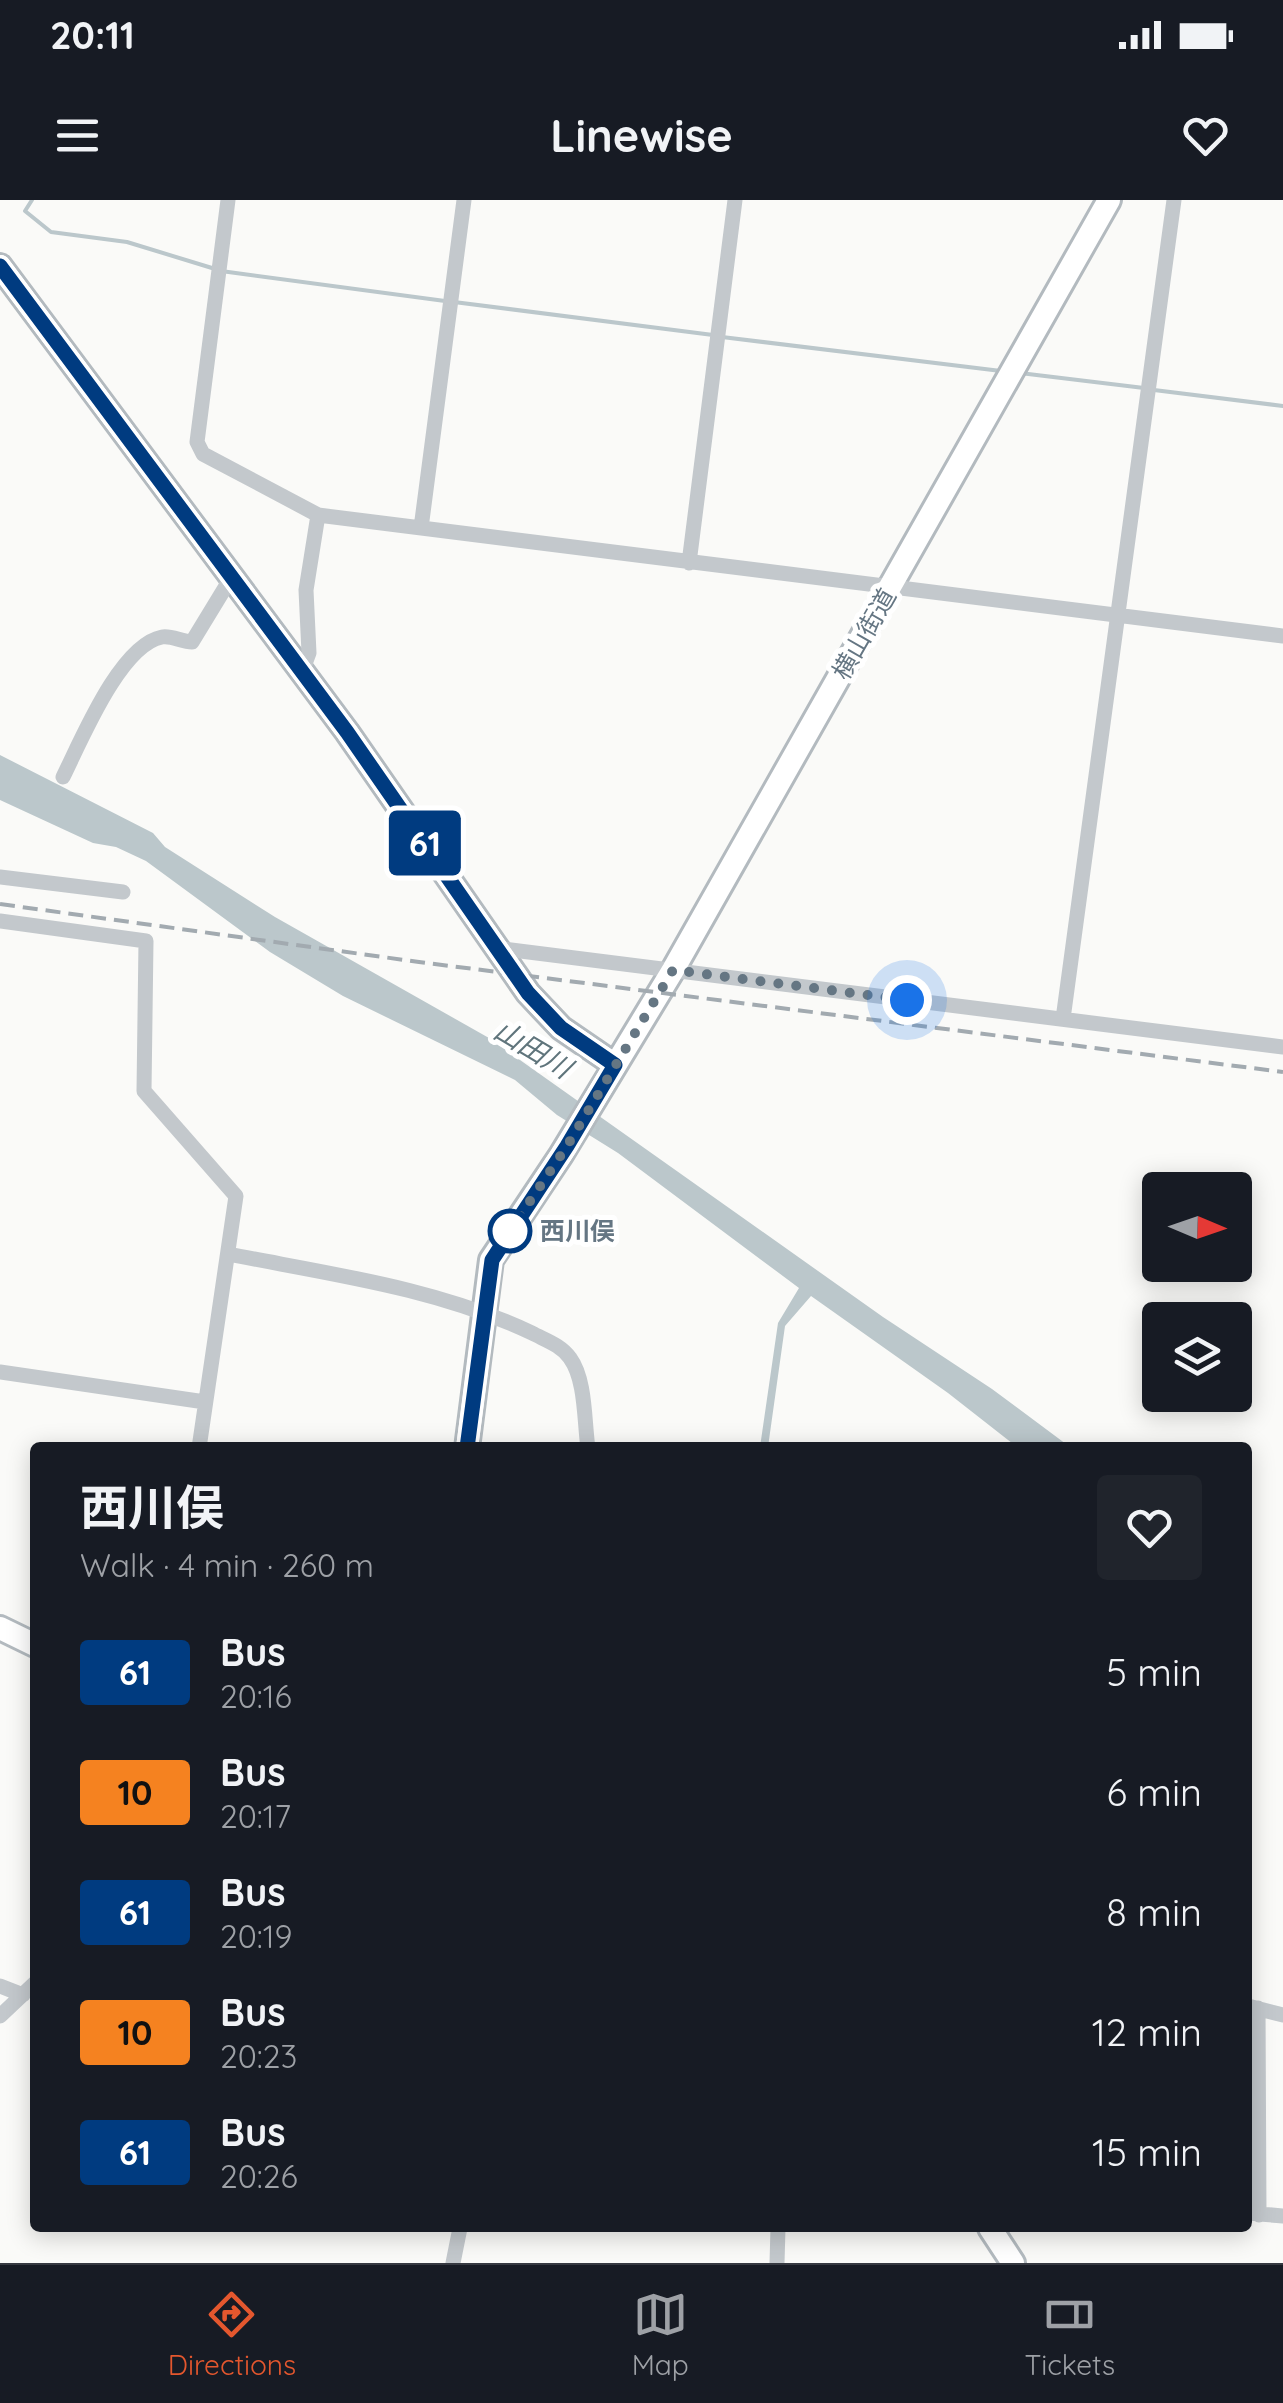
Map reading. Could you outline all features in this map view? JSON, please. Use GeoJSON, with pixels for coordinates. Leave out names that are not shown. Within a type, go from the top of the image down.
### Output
{"type":"FeatureCollection","features":[{"type":"Feature","properties":{"kind":"main road","name":"横山街道"},"geometry":{"type":"LineString","coordinates":[[468,1442],[492,1260],[567,1146],[673,970],[1109,200]]}},
{"type":"Feature","properties":{"kind":"main road"},"geometry":{"type":"LineString","coordinates":[[0,266],[347,732],[528,993],[583,1046],[615,1065]]}},
{"type":"Feature","properties":{"kind":"main road"},"geometry":{"type":"LineString","coordinates":[[0,1628],[30,1643]]}},
{"type":"Feature","properties":{"kind":"main road"},"geometry":{"type":"LineString","coordinates":[[993,2232],[1013,2263]]}},
{"type":"Feature","properties":{"kind":"street"},"geometry":{"type":"LineString","coordinates":[[228,200],[197,442],[203,454],[318,515],[1283,636]]}},
{"type":"Feature","properties":{"kind":"street"},"geometry":{"type":"LineString","coordinates":[[420,528],[464,200]]}},
{"type":"Feature","properties":{"kind":"street"},"geometry":{"type":"LineString","coordinates":[[689,563],[734,200]]}},
{"type":"Feature","properties":{"kind":"street"},"geometry":{"type":"LineString","coordinates":[[1063,1019],[1174,200]]}},
{"type":"Feature","properties":{"kind":"street"},"geometry":{"type":"LineString","coordinates":[[302,672],[309,653],[306,590],[318,515]]}},
{"type":"Feature","properties":{"kind":"street"},"geometry":{"type":"LineString","coordinates":[[63,777],[116,674],[146,644],[165,636],[192,642],[232,578]]}},
{"type":"Feature","properties":{"kind":"street"},"geometry":{"type":"LineString","coordinates":[[0,877],[123,892]]}},
{"type":"Feature","properties":{"kind":"street"},"geometry":{"type":"LineString","coordinates":[[0,921],[146,941],[144,1091],[236,1196],[200,1442]]}},
{"type":"Feature","properties":{"kind":"street"},"geometry":{"type":"LineString","coordinates":[[496,948],[1283,1047]]}},
{"type":"Feature","properties":{"kind":"street"},"geometry":{"type":"LineString","coordinates":[[228,1254],[485,1311],[558,1346],[571,1359],[578,1379],[587,1442]]}},
{"type":"Feature","properties":{"kind":"street"},"geometry":{"type":"LineString","coordinates":[[0,1372],[206,1402]]}},
{"type":"Feature","properties":{"kind":"street"},"geometry":{"type":"LineString","coordinates":[[0,1986],[29,1989]]}},
{"type":"Feature","properties":{"kind":"street"},"geometry":{"type":"LineString","coordinates":[[0,2016],[29,1989]]}},
{"type":"Feature","properties":{"kind":"street"},"geometry":{"type":"LineString","coordinates":[[1283,2015],[1252,2007],[1253,2214],[1283,2216]]}},
{"type":"Feature","properties":{"kind":"street"},"geometry":{"type":"LineString","coordinates":[[452,2263],[459,2232]]}},
{"type":"Feature","properties":{"kind":"street"},"geometry":{"type":"LineString","coordinates":[[777,2263],[778,2232]]}},
{"type":"Feature","properties":{"kind":"shaded area"},"geometry":{"type":"Polygon","coordinates":[[[0,755],[153,833],[165,847],[275,917],[489,1038],[1063,1442],[1011,1442],[811,1296],[785,1326],[769,1442],[761,1442],[778,1323],[799,1288],[618,1153],[557,1115],[515,1080],[343,996],[270,952],[146,861],[116,847],[93,843],[0,800],[0,755]]]}},
{"type":"Feature","properties":{"kind":"waterway"},"geometry":{"type":"LineString","coordinates":[[32,200],[25,211],[51,232],[127,242],[212,268]]}},
{"type":"Feature","properties":{"kind":"waterway"},"geometry":{"type":"LineString","coordinates":[[221,271],[445,301]]}},
{"type":"Feature","properties":{"kind":"waterway"},"geometry":{"type":"LineString","coordinates":[[454,302],[713,335]]}},
{"type":"Feature","properties":{"kind":"waterway"},"geometry":{"type":"LineString","coordinates":[[722,337],[1001,371]]}},
{"type":"Feature","properties":{"kind":"waterway"},"geometry":{"type":"LineString","coordinates":[[1020,373],[1144,388]]}},
{"type":"Feature","properties":{"kind":"waterway"},"geometry":{"type":"LineString","coordinates":[[1154,390],[1283,406]]}},
{"type":"Feature","properties":{"kind":"railway"},"geometry":{"type":"LineString","coordinates":[[0,904],[419,962],[1283,1072]]}},
{"type":"Feature","properties":{"kind":"bus line","name":"61"},"geometry":{"type":"LineString","coordinates":[[0,266],[347,732],[528,993],[561,1028],[615,1065],[492,1260],[468,1442]]}},
{"type":"Feature","properties":{"kind":"place","name":"西川俣"},"geometry":{"type":"Point","coordinates":[510,1231]}},
{"type":"Feature","properties":{"kind":"route"},"geometry":{"type":"LineString","coordinates":[[510,1231],[567,1146],[673,970],[907,1000]]}},
{"type":"Feature","properties":{"kind":"water label","name":"山田川"},"geometry":{"type":"Point","coordinates":[533,1049]}}]}
